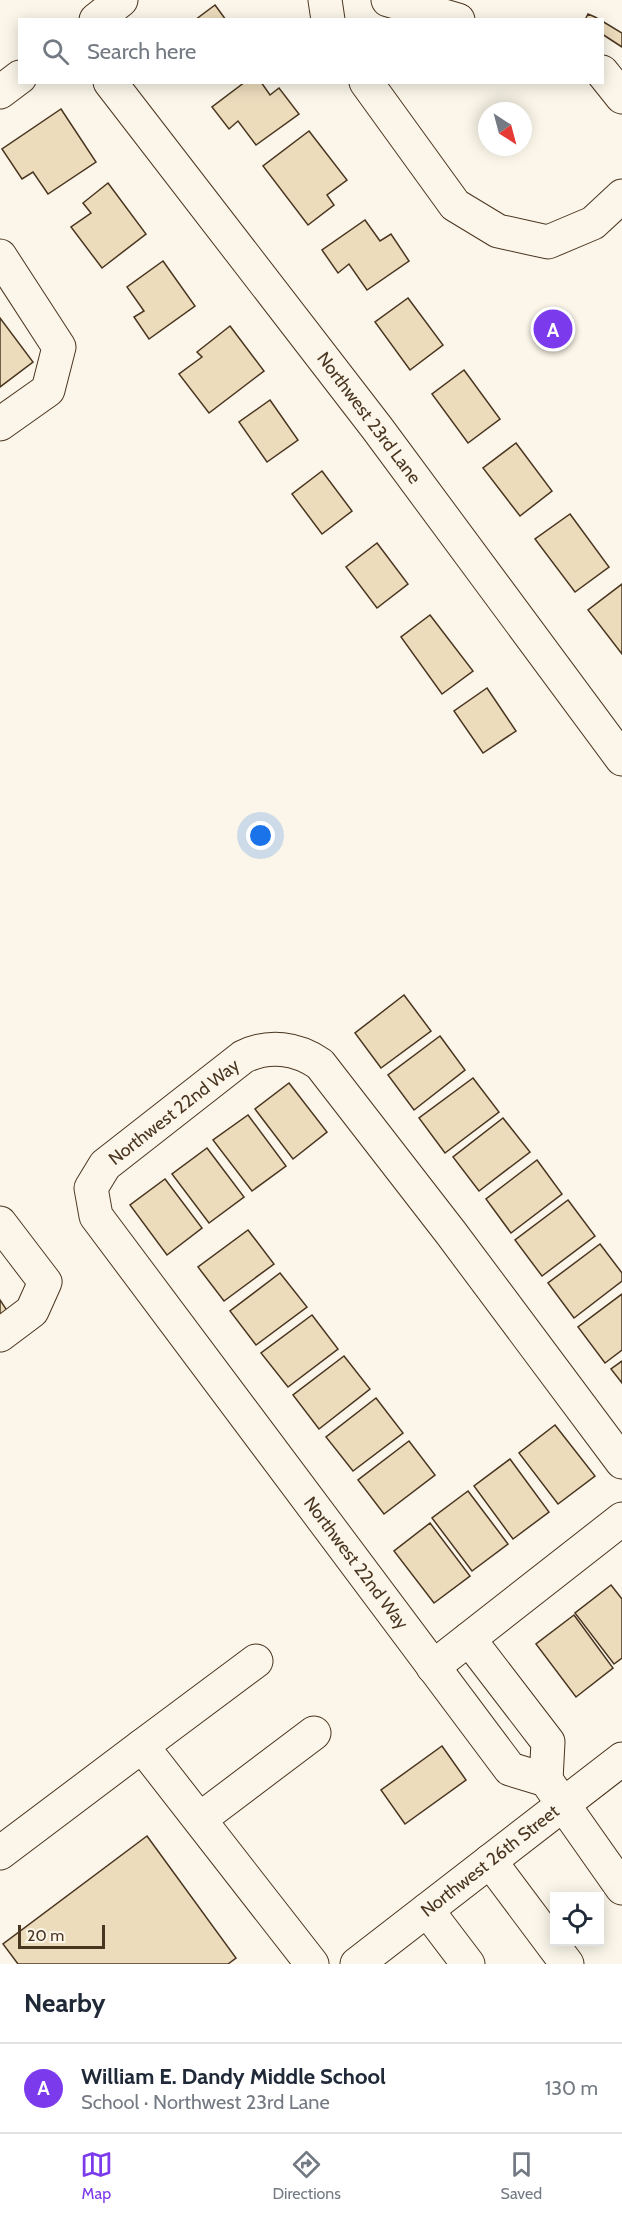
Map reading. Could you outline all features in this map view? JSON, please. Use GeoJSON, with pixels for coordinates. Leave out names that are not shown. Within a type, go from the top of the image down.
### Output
{"type":"FeatureCollection","features":[{"type":"Feature","properties":{"kind":"street"},"geometry":{"type":"LineString","coordinates":[[98,18],[121,0]]}},
{"type":"Feature","properties":{"kind":"street"},"geometry":{"type":"LineString","coordinates":[[326,0],[328,18]]}},
{"type":"Feature","properties":{"kind":"street"},"geometry":{"type":"LineString","coordinates":[[388,0],[451,18]]}},
{"type":"Feature","properties":{"kind":"street"},"geometry":{"type":"LineString","coordinates":[[604,73],[622,97]]}},
{"type":"Feature","properties":{"kind":"street"},"geometry":{"type":"LineString","coordinates":[[0,92],[18,78]]}},
{"type":"Feature","properties":{"kind":"street","name":"Northwest 23rd Lane"},"geometry":{"type":"LineString","coordinates":[[112,84],[377,428],[622,759]]}},
{"type":"Feature","properties":{"kind":"street"},"geometry":{"type":"LineString","coordinates":[[367,84],[455,205],[498,231],[548,242],[593,224],[622,196]]}},
{"type":"Feature","properties":{"kind":"street"},"geometry":{"type":"LineString","coordinates":[[0,256],[59,347],[48,390],[0,424]]}},
{"type":"Feature","properties":{"kind":"street","name":"Northwest 22nd Way"},"geometry":{"type":"LineString","coordinates":[[555,1792],[510,1769],[96,1216],[91,1188],[105,1165],[250,1053],[256,1050],[280,1049],[301,1053],[320,1064],[451,1233],[622,1462]]}},
{"type":"Feature","properties":{"kind":"street"},"geometry":{"type":"LineString","coordinates":[[0,1222],[45,1282],[32,1311],[0,1335]]}},
{"type":"Feature","properties":{"kind":"street"},"geometry":{"type":"LineString","coordinates":[[433,1667],[622,1519]]}},
{"type":"Feature","properties":{"kind":"street"},"geometry":{"type":"LineString","coordinates":[[469,1639],[548,1742],[555,1792],[622,1888]]}},
{"type":"Feature","properties":{"kind":"street"},"geometry":{"type":"LineString","coordinates":[[0,1853],[256,1661]]}},
{"type":"Feature","properties":{"kind":"street"},"geometry":{"type":"LineString","coordinates":[[200,1820],[314,1733]]}},
{"type":"Feature","properties":{"kind":"street"},"geometry":{"type":"LineString","coordinates":[[142,1746],[312,1964]]}},
{"type":"Feature","properties":{"kind":"street","name":"Northwest 26th Street"},"geometry":{"type":"LineString","coordinates":[[357,1964],[490,1861],[555,1792],[622,1759]]}},
{"type":"Feature","properties":{"kind":"street"},"geometry":{"type":"LineString","coordinates":[[490,1861],[567,1964]]}},
{"type":"Feature","properties":{"kind":"street"},"geometry":{"type":"LineString","coordinates":[[427,1910],[468,1964]]}},
{"type":"Feature","properties":{"kind":"building"},"geometry":{"type":"Polygon","coordinates":[[[215,5],[225,18],[198,18],[215,5]]]}},
{"type":"Feature","properties":{"kind":"building"},"geometry":{"type":"Polygon","coordinates":[[[604,22],[622,33],[622,47],[604,35],[604,22]]]}},
{"type":"Feature","properties":{"kind":"building"},"geometry":{"type":"Polygon","coordinates":[[[242,84],[262,84],[270,95],[279,88],[299,114],[256,145],[238,121],[229,129],[212,107],[242,84]]]}},
{"type":"Feature","properties":{"kind":"building"},"geometry":{"type":"Polygon","coordinates":[[[61,109],[96,162],[48,194],[33,172],[22,179],[2,149],[61,109]]]}},
{"type":"Feature","properties":{"kind":"building"},"geometry":{"type":"Polygon","coordinates":[[[309,131],[347,180],[327,195],[334,205],[308,225],[263,166],[309,131]]]}},
{"type":"Feature","properties":{"kind":"building"},"geometry":{"type":"Polygon","coordinates":[[[108,183],[146,234],[102,268],[71,227],[91,213],[83,203],[108,183]]]}},
{"type":"Feature","properties":{"kind":"building"},"geometry":{"type":"Polygon","coordinates":[[[365,220],[380,241],[391,234],[409,261],[367,290],[349,264],[338,273],[322,250],[365,220]]]}},
{"type":"Feature","properties":{"kind":"building"},"geometry":{"type":"Polygon","coordinates":[[[163,261],[195,306],[149,339],[134,317],[144,311],[127,287],[163,261]]]}},
{"type":"Feature","properties":{"kind":"building"},"geometry":{"type":"Polygon","coordinates":[[[408,298],[443,345],[410,370],[375,322],[408,298]]]}},
{"type":"Feature","properties":{"kind":"building"},"geometry":{"type":"Polygon","coordinates":[[[0,318],[33,362],[0,387],[0,318]]]}},
{"type":"Feature","properties":{"kind":"building"},"geometry":{"type":"Polygon","coordinates":[[[230,326],[264,371],[209,413],[179,374],[202,357],[197,352],[230,326]]]}},
{"type":"Feature","properties":{"kind":"building"},"geometry":{"type":"Polygon","coordinates":[[[464,370],[500,419],[468,443],[432,394],[464,370]]]}},
{"type":"Feature","properties":{"kind":"building"},"geometry":{"type":"Polygon","coordinates":[[[270,400],[298,440],[267,462],[239,422],[270,400]]]}},
{"type":"Feature","properties":{"kind":"building"},"geometry":{"type":"Polygon","coordinates":[[[516,443],[552,491],[520,516],[483,468],[516,443]]]}},
{"type":"Feature","properties":{"kind":"building"},"geometry":{"type":"Polygon","coordinates":[[[322,471],[352,511],[322,534],[292,494],[322,471]]]}},
{"type":"Feature","properties":{"kind":"building"},"geometry":{"type":"Polygon","coordinates":[[[570,514],[609,567],[575,592],[535,539],[570,514]]]}},
{"type":"Feature","properties":{"kind":"building"},"geometry":{"type":"Polygon","coordinates":[[[377,543],[408,584],[377,608],[346,567],[377,543]]]}},
{"type":"Feature","properties":{"kind":"building"},"geometry":{"type":"Polygon","coordinates":[[[622,584],[622,654],[588,610],[622,584]]]}},
{"type":"Feature","properties":{"kind":"building"},"geometry":{"type":"Polygon","coordinates":[[[430,615],[473,671],[442,694],[401,637],[430,615]]]}},
{"type":"Feature","properties":{"kind":"building"},"geometry":{"type":"Polygon","coordinates":[[[487,688],[516,731],[483,753],[454,711],[487,688]]]}},
{"type":"Feature","properties":{"kind":"building"},"geometry":{"type":"Polygon","coordinates":[[[404,995],[431,1031],[381,1068],[355,1033],[404,995]]]}},
{"type":"Feature","properties":{"kind":"building"},"geometry":{"type":"Polygon","coordinates":[[[440,1036],[465,1070],[414,1110],[388,1075],[440,1036]]]}},
{"type":"Feature","properties":{"kind":"building"},"geometry":{"type":"Polygon","coordinates":[[[473,1078],[499,1112],[445,1153],[419,1118],[473,1078]]]}},
{"type":"Feature","properties":{"kind":"building"},"geometry":{"type":"Polygon","coordinates":[[[289,1083],[327,1132],[293,1159],[255,1109],[289,1083]]]}},
{"type":"Feature","properties":{"kind":"building"},"geometry":{"type":"Polygon","coordinates":[[[248,1115],[286,1166],[252,1191],[213,1140],[248,1115]]]}},
{"type":"Feature","properties":{"kind":"building"},"geometry":{"type":"Polygon","coordinates":[[[503,1118],[530,1152],[479,1191],[453,1157],[503,1118]]]}},
{"type":"Feature","properties":{"kind":"building"},"geometry":{"type":"Polygon","coordinates":[[[207,1148],[244,1197],[209,1223],[172,1174],[207,1148]]]}},
{"type":"Feature","properties":{"kind":"building"},"geometry":{"type":"Polygon","coordinates":[[[537,1160],[562,1194],[511,1233],[486,1199],[537,1160]]]}},
{"type":"Feature","properties":{"kind":"building"},"geometry":{"type":"Polygon","coordinates":[[[165,1179],[202,1228],[167,1255],[130,1205],[165,1179]]]}},
{"type":"Feature","properties":{"kind":"building"},"geometry":{"type":"Polygon","coordinates":[[[568,1200],[595,1236],[542,1276],[515,1240],[568,1200]]]}},
{"type":"Feature","properties":{"kind":"building"},"geometry":{"type":"Polygon","coordinates":[[[248,1230],[274,1264],[224,1301],[198,1267],[248,1230]]]}},
{"type":"Feature","properties":{"kind":"building"},"geometry":{"type":"Polygon","coordinates":[[[600,1244],[622,1273],[622,1281],[574,1318],[548,1283],[600,1244]]]}},
{"type":"Feature","properties":{"kind":"building"},"geometry":{"type":"Polygon","coordinates":[[[280,1273],[307,1307],[256,1345],[230,1311],[280,1273]]]}},
{"type":"Feature","properties":{"kind":"building"},"geometry":{"type":"Polygon","coordinates":[[[622,1294],[622,1350],[605,1363],[578,1327],[622,1294]]]}},
{"type":"Feature","properties":{"kind":"building"},"geometry":{"type":"Polygon","coordinates":[[[0,1300],[8,1312],[0,1318],[0,1300]]]}},
{"type":"Feature","properties":{"kind":"building"},"geometry":{"type":"Polygon","coordinates":[[[312,1315],[338,1349],[288,1387],[261,1353],[312,1315]]]}},
{"type":"Feature","properties":{"kind":"building"},"geometry":{"type":"Polygon","coordinates":[[[344,1356],[370,1389],[319,1429],[293,1395],[344,1356]]]}},
{"type":"Feature","properties":{"kind":"building"},"geometry":{"type":"Polygon","coordinates":[[[622,1361],[622,1383],[611,1369],[622,1361]]]}},
{"type":"Feature","properties":{"kind":"building"},"geometry":{"type":"Polygon","coordinates":[[[376,1398],[403,1433],[353,1471],[326,1437],[376,1398]]]}},
{"type":"Feature","properties":{"kind":"building"},"geometry":{"type":"Polygon","coordinates":[[[555,1425],[595,1476],[558,1504],[519,1453],[555,1425]]]}},
{"type":"Feature","properties":{"kind":"building"},"geometry":{"type":"Polygon","coordinates":[[[409,1441],[435,1475],[384,1514],[358,1480],[409,1441]]]}},
{"type":"Feature","properties":{"kind":"building"},"geometry":{"type":"Polygon","coordinates":[[[510,1459],[549,1512],[513,1539],[474,1486],[510,1459]]]}},
{"type":"Feature","properties":{"kind":"building"},"geometry":{"type":"Polygon","coordinates":[[[468,1491],[508,1544],[472,1571],[432,1518],[468,1491]]]}},
{"type":"Feature","properties":{"kind":"building"},"geometry":{"type":"Polygon","coordinates":[[[430,1523],[470,1576],[434,1603],[394,1551],[430,1523]]]}},
{"type":"Feature","properties":{"kind":"building"},"geometry":{"type":"Polygon","coordinates":[[[611,1585],[622,1599],[622,1658],[614,1664],[575,1613],[611,1585]]]}},
{"type":"Feature","properties":{"kind":"building"},"geometry":{"type":"Polygon","coordinates":[[[574,1615],[613,1668],[576,1697],[536,1644],[574,1615]]]}},
{"type":"Feature","properties":{"kind":"building"},"geometry":{"type":"Polygon","coordinates":[[[442,1746],[466,1780],[405,1824],[381,1790],[442,1746]]]}},
{"type":"Feature","properties":{"kind":"building"},"geometry":{"type":"Polygon","coordinates":[[[147,1836],[236,1958],[228,1964],[18,1964],[3,1944],[147,1836]]]}},
{"type":"Feature","properties":{"kind":"place","name":"William E. Dandy Middle School"},"geometry":{"type":"Point","coordinates":[553,329]}}]}
